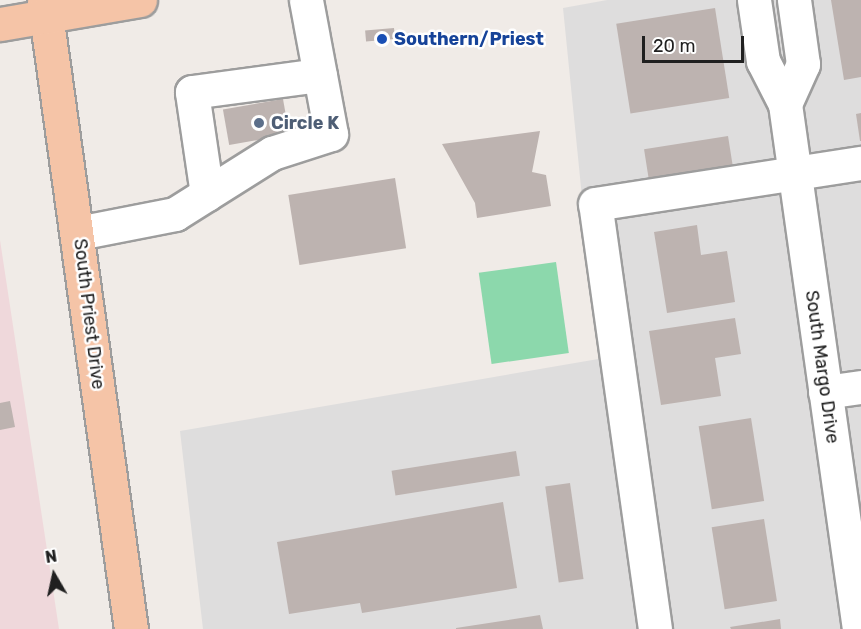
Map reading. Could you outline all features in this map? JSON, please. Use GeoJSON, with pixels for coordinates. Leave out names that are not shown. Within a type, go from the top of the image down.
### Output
{"type":"FeatureCollection","features":[{"type":"Feature","properties":{"kind":"main road"},"geometry":{"type":"LineString","coordinates":[[0,24],[45,8],[140,0]]}},
{"type":"Feature","properties":{"kind":"main road","name":"South Priest Drive"},"geometry":{"type":"LineString","coordinates":[[45,8],[78,233],[131,629]]}},
{"type":"Feature","properties":{"kind":"street"},"geometry":{"type":"LineString","coordinates":[[78,233],[175,214],[272,153],[332,134],[306,0]]}},
{"type":"Feature","properties":{"kind":"street","name":"South Margo Drive"},"geometry":{"type":"LineString","coordinates":[[754,0],[763,61],[785,104],[859,629]]}},
{"type":"Feature","properties":{"kind":"street"},"geometry":{"type":"LineString","coordinates":[[785,104],[803,64],[794,0]]}},
{"type":"Feature","properties":{"kind":"street"},"geometry":{"type":"LineString","coordinates":[[207,194],[192,92],[320,75]]}},
{"type":"Feature","properties":{"kind":"street"},"geometry":{"type":"LineString","coordinates":[[656,629],[595,204],[861,163]]}},
{"type":"Feature","properties":{"kind":"street"},"geometry":{"type":"LineString","coordinates":[[825,392],[861,387]]}},
{"type":"Feature","properties":{"kind":"shaded area"},"geometry":{"type":"Polygon","coordinates":[[[607,0],[861,0],[861,629],[203,629],[180,431],[604,358],[586,237],[563,8],[607,0]]]}},
{"type":"Feature","properties":{"kind":"shaded area"},"geometry":{"type":"Polygon","coordinates":[[[0,240],[59,629],[0,629],[0,240]]]}},
{"type":"Feature","properties":{"kind":"green space"},"geometry":{"type":"Polygon","coordinates":[[[556,262],[569,353],[492,364],[479,273],[556,262]]]}},
{"type":"Feature","properties":{"kind":"building"},"geometry":{"type":"Polygon","coordinates":[[[831,0],[861,0],[861,77],[844,80],[831,0]]]}},
{"type":"Feature","properties":{"kind":"building"},"geometry":{"type":"Polygon","coordinates":[[[715,8],[729,98],[630,114],[616,24],[715,8]]]}},
{"type":"Feature","properties":{"kind":"building"},"geometry":{"type":"Polygon","coordinates":[[[394,28],[395,39],[366,41],[365,31],[394,28]]]}},
{"type":"Feature","properties":{"kind":"building"},"geometry":{"type":"Polygon","coordinates":[[[283,99],[289,134],[229,145],[223,110],[283,99]]]}},
{"type":"Feature","properties":{"kind":"building"},"geometry":{"type":"Polygon","coordinates":[[[861,113],[861,141],[860,141],[856,114],[861,113]]]}},
{"type":"Feature","properties":{"kind":"building"},"geometry":{"type":"Polygon","coordinates":[[[540,131],[532,172],[546,175],[551,206],[477,218],[475,203],[442,144],[540,131]]]}},
{"type":"Feature","properties":{"kind":"building"},"geometry":{"type":"Polygon","coordinates":[[[728,136],[733,169],[649,182],[644,149],[728,136]]]}},
{"type":"Feature","properties":{"kind":"building"},"geometry":{"type":"Polygon","coordinates":[[[395,178],[406,248],[299,265],[288,195],[395,178]]]}},
{"type":"Feature","properties":{"kind":"building"},"geometry":{"type":"Polygon","coordinates":[[[697,225],[701,255],[727,251],[735,302],[667,313],[654,232],[697,225]]]}},
{"type":"Feature","properties":{"kind":"building"},"geometry":{"type":"Polygon","coordinates":[[[735,318],[741,354],[715,358],[721,396],[661,405],[649,331],[735,318]]]}},
{"type":"Feature","properties":{"kind":"building"},"geometry":{"type":"Polygon","coordinates":[[[10,401],[15,427],[0,430],[0,403],[10,401]]]}},
{"type":"Feature","properties":{"kind":"building"},"geometry":{"type":"Polygon","coordinates":[[[751,418],[764,501],[712,509],[699,426],[751,418]]]}},
{"type":"Feature","properties":{"kind":"building"},"geometry":{"type":"Polygon","coordinates":[[[516,451],[520,476],[395,495],[392,471],[516,451]]]}},
{"type":"Feature","properties":{"kind":"building"},"geometry":{"type":"Polygon","coordinates":[[[570,483],[583,579],[559,583],[545,486],[570,483]]]}},
{"type":"Feature","properties":{"kind":"building"},"geometry":{"type":"Polygon","coordinates":[[[503,502],[517,588],[362,613],[360,603],[289,614],[277,542],[503,502]]]}},
{"type":"Feature","properties":{"kind":"building"},"geometry":{"type":"Polygon","coordinates":[[[764,519],[777,601],[725,609],[712,527],[764,519]]]}},
{"type":"Feature","properties":{"kind":"building"},"geometry":{"type":"Polygon","coordinates":[[[540,615],[543,629],[456,629],[456,628],[540,615]]]}},
{"type":"Feature","properties":{"kind":"building"},"geometry":{"type":"Polygon","coordinates":[[[780,619],[781,629],[731,629],[730,627],[780,619]]]}},
{"type":"Feature","properties":{"kind":"place","name":"Southern/Priest"},"geometry":{"type":"Point","coordinates":[382,39]}},
{"type":"Feature","properties":{"kind":"place","name":"Circle K"},"geometry":{"type":"Point","coordinates":[259,123]}}]}
